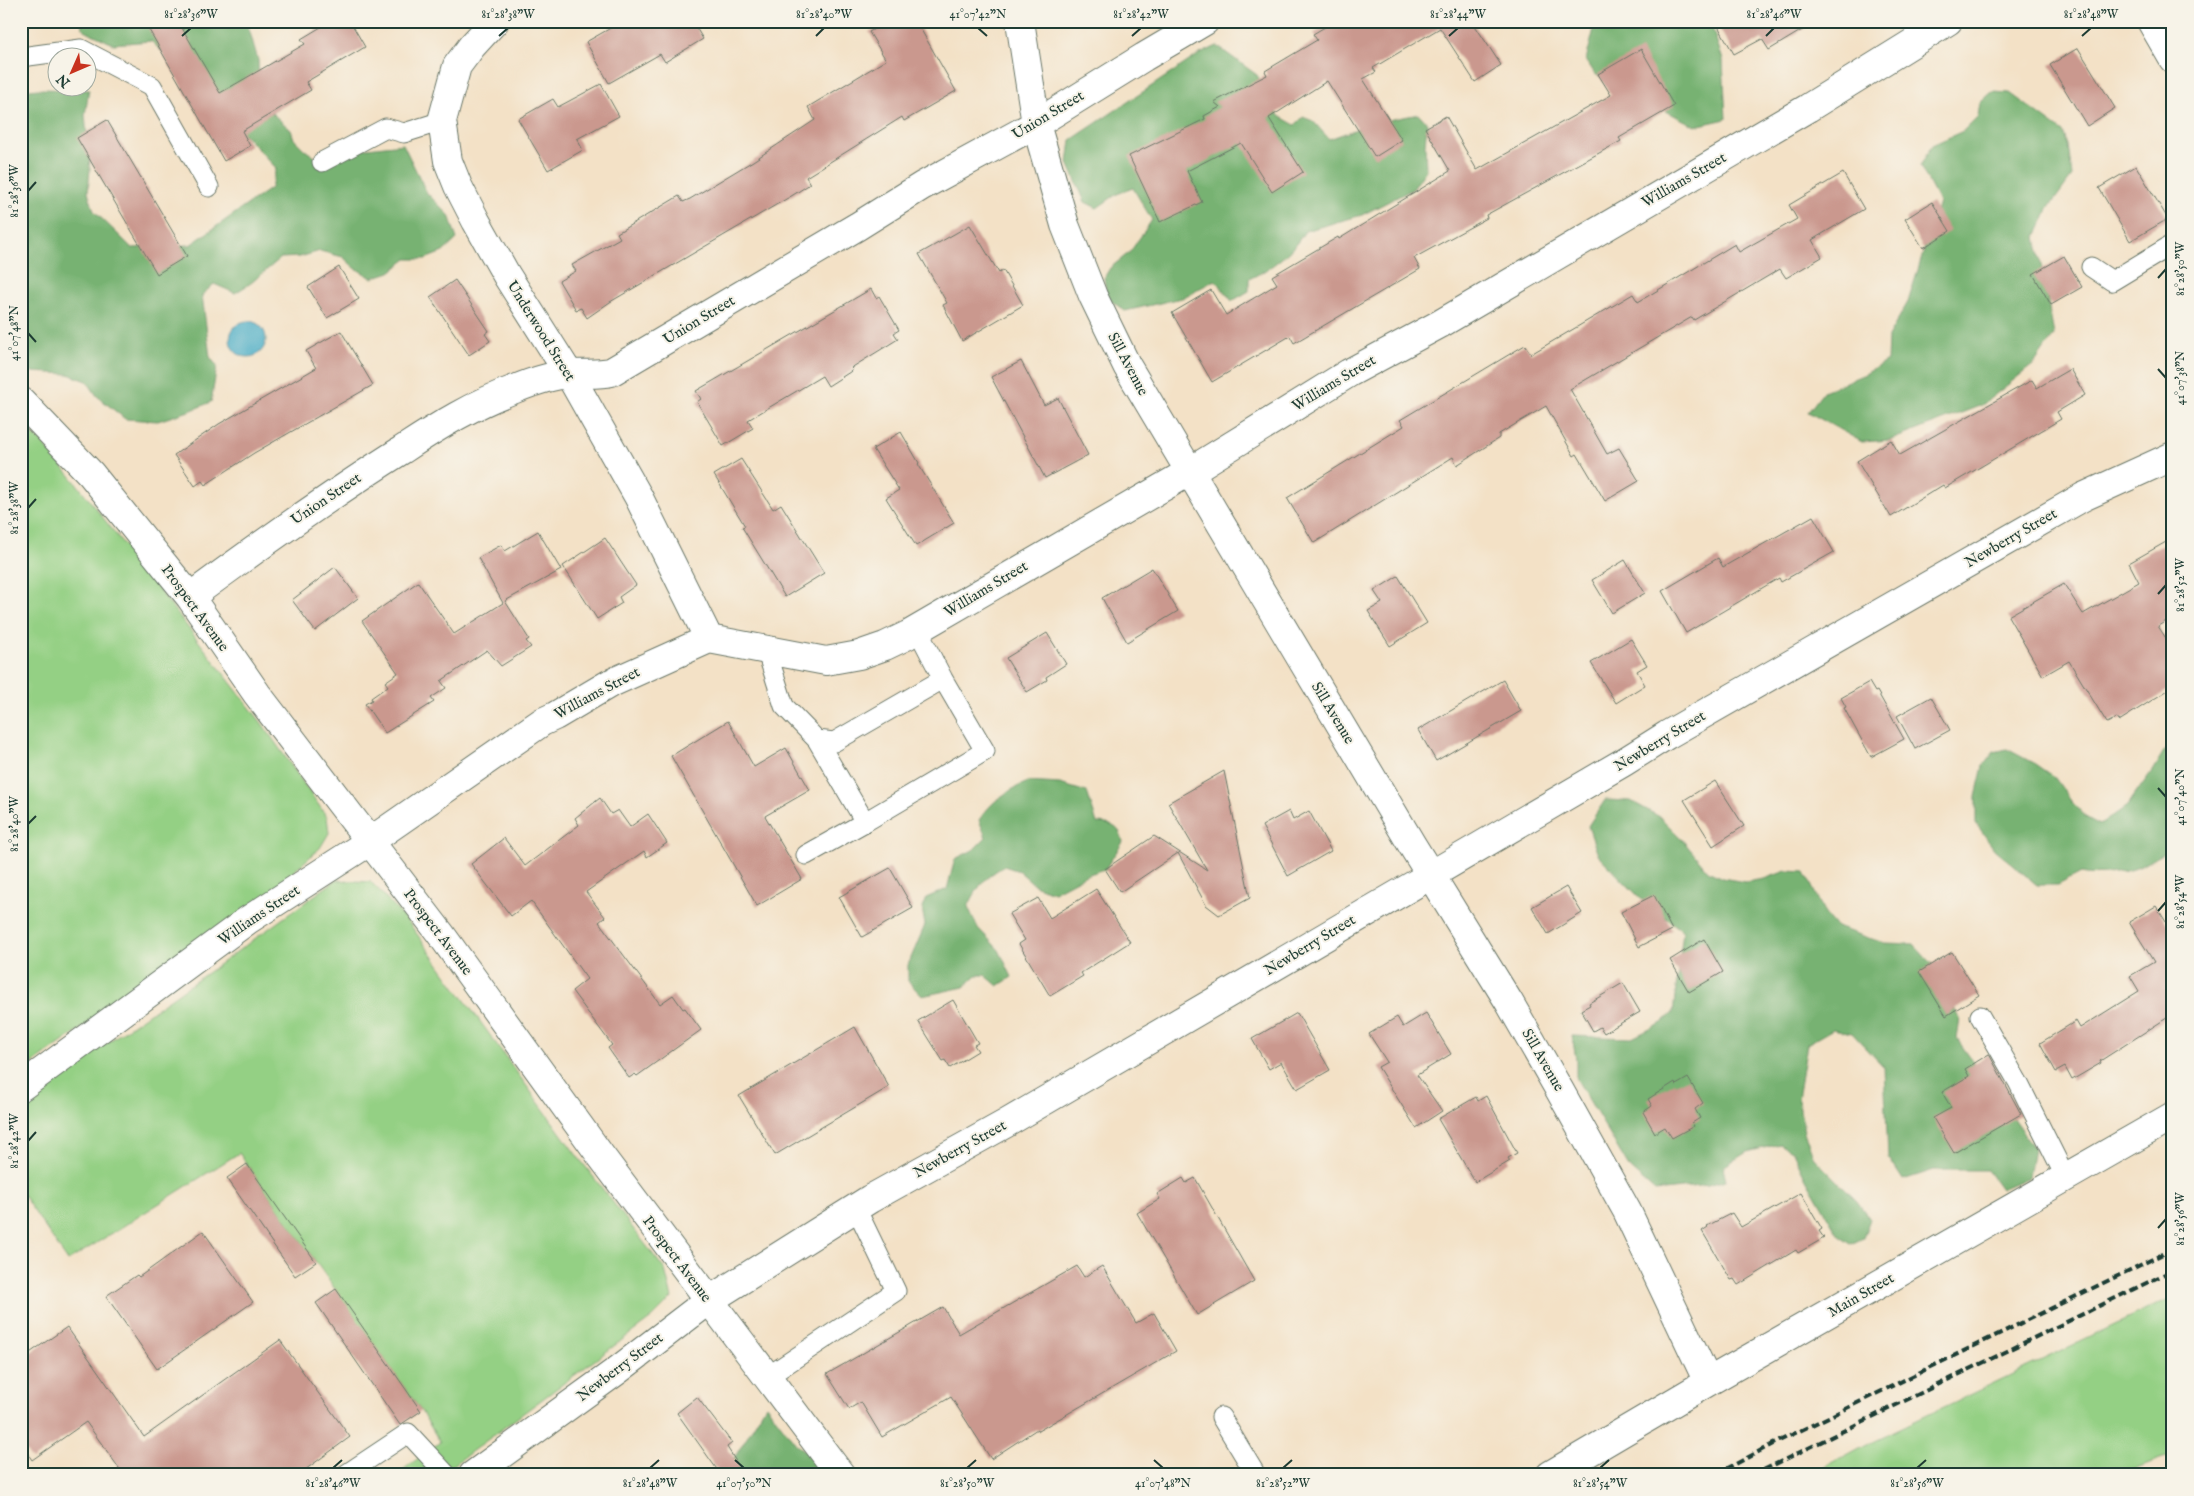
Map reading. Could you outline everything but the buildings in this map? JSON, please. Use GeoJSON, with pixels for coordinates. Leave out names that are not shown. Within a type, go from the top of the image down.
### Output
{"type":"FeatureCollection","features":[{"type":"Feature","properties":{"kind":"street","name":"Underwood Street"},"geometry":{"type":"LineString","coordinates":[[495,21],[457,66],[442,121],[448,161],[469,210],[507,276],[569,374],[638,496],[709,639]]}},
{"type":"Feature","properties":{"kind":"street","name":"Sill Avenue"},"geometry":{"type":"LineString","coordinates":[[1020,21],[1036,124],[1065,225],[1093,296],[1127,366],[1430,876],[1509,1002],[1611,1180],[1644,1245],[1708,1382]]}},
{"type":"Feature","properties":{"kind":"street","name":"Union Street"},"geometry":{"type":"LineString","coordinates":[[190,597],[283,528],[430,430],[453,417],[515,389],[569,374],[599,375],[611,372],[842,236],[922,186],[1036,124],[1144,56],[1205,21]]}},
{"type":"Feature","properties":{"kind":"street","name":"Williams Street"},"geometry":{"type":"LineString","coordinates":[[21,1087],[248,920],[369,842],[542,722],[609,684],[709,639],[826,661],[868,652],[885,646],[1189,472],[1348,373],[1440,324],[1808,108],[1948,21]]}},
{"type":"Feature","properties":{"kind":"street"},"geometry":{"type":"LineString","coordinates":[[2151,21],[2173,59]]}},
{"type":"Feature","properties":{"kind":"street","name":"Prospect Avenue"},"geometry":{"type":"LineString","coordinates":[[21,401],[91,474],[190,597],[257,694],[440,933],[708,1301],[841,1475]]}},
{"type":"Feature","properties":{"kind":"street","name":"Newberry Street"},"geometry":{"type":"LineString","coordinates":[[473,1475],[618,1370],[708,1301],[856,1208],[1005,1124],[1667,735],[2083,497],[2173,456]]}},
{"type":"Feature","properties":{"kind":"street","name":"Main Street"},"geometry":{"type":"LineString","coordinates":[[1550,1475],[1708,1382],[2173,1116]]}},
{"type":"Feature","properties":{"kind":"lane"},"geometry":{"type":"LineString","coordinates":[[21,57],[81,49],[152,86],[209,187]]}},
{"type":"Feature","properties":{"kind":"lane"},"geometry":{"type":"LineString","coordinates":[[322,162],[386,128],[404,133],[442,121]]}},
{"type":"Feature","properties":{"kind":"lane"},"geometry":{"type":"LineString","coordinates":[[2091,267],[2112,281],[2173,244]]}},
{"type":"Feature","properties":{"kind":"lane"},"geometry":{"type":"LineString","coordinates":[[806,854],[865,822],[985,751],[943,679],[917,629]]}},
{"type":"Feature","properties":{"kind":"lane"},"geometry":{"type":"LineString","coordinates":[[766,650],[784,706],[817,740],[865,822]]}},
{"type":"Feature","properties":{"kind":"lane"},"geometry":{"type":"LineString","coordinates":[[817,740],[834,742],[943,679]]}},
{"type":"Feature","properties":{"kind":"lane"},"geometry":{"type":"LineString","coordinates":[[1980,1016],[2018,1082],[2066,1178]]}},
{"type":"Feature","properties":{"kind":"lane"},"geometry":{"type":"LineString","coordinates":[[767,1377],[896,1291],[856,1208]]}},
{"type":"Feature","properties":{"kind":"lane"},"geometry":{"type":"LineString","coordinates":[[1221,1416],[1256,1475]]}},
{"type":"Feature","properties":{"kind":"lane"},"geometry":{"type":"LineString","coordinates":[[345,1475],[408,1433],[447,1475]]}},
{"type":"Feature","properties":{"kind":"green space"},"geometry":{"type":"Polygon","coordinates":[[[80,21],[245,21],[258,60],[259,91],[265,107],[291,130],[294,139],[305,150],[322,162],[367,148],[403,144],[427,193],[449,215],[457,239],[443,252],[425,259],[407,259],[390,272],[372,278],[355,268],[343,257],[320,251],[300,257],[281,258],[251,283],[235,293],[214,284],[202,295],[210,357],[217,366],[211,402],[158,421],[125,419],[97,396],[87,381],[68,374],[32,372],[21,357],[21,91],[48,89],[48,98],[88,98],[85,115],[90,169],[88,192],[94,211],[132,248],[190,245],[271,188],[276,168],[151,41],[113,44],[84,30],[80,21]]]}},
{"type":"Feature","properties":{"kind":"green space"},"geometry":{"type":"Polygon","coordinates":[[[1596,21],[1710,21],[1723,60],[1726,119],[1695,126],[1595,74],[1586,60],[1596,21]]]}},
{"type":"Feature","properties":{"kind":"green space"},"geometry":{"type":"Polygon","coordinates":[[[1217,46],[1257,75],[1279,116],[1295,125],[1303,117],[1313,121],[1329,139],[1373,123],[1419,114],[1427,123],[1425,145],[1426,170],[1413,189],[1362,215],[1305,231],[1281,259],[1249,279],[1249,291],[1232,301],[1215,280],[1182,298],[1125,311],[1107,298],[1104,278],[1110,268],[1130,252],[1152,220],[1133,188],[1117,194],[1097,208],[1085,202],[1068,163],[1071,140],[1198,55],[1217,46]]]}},
{"type":"Feature","properties":{"kind":"green space"},"geometry":{"type":"Polygon","coordinates":[[[1992,92],[2010,93],[2063,132],[2068,145],[2072,176],[2048,209],[2036,237],[2054,335],[2034,364],[1982,405],[1891,440],[1862,442],[1808,412],[1824,391],[1865,374],[1887,361],[1888,337],[1908,302],[1939,202],[1920,166],[1932,145],[1963,131],[1978,116],[1980,103],[1992,92]]]}},
{"type":"Feature","properties":{"kind":"green space"},"geometry":{"type":"Polygon","coordinates":[[[21,426],[39,439],[77,484],[261,722],[327,817],[329,833],[320,848],[274,889],[21,1072],[21,426]]]}},
{"type":"Feature","properties":{"kind":"green space"},"geometry":{"type":"Polygon","coordinates":[[[2173,717],[2173,850],[2128,871],[2103,874],[2081,873],[2058,885],[2037,885],[1994,849],[1976,823],[1976,796],[1983,766],[1994,752],[2007,749],[2035,764],[2055,778],[2071,801],[2087,818],[2100,825],[2127,806],[2152,771],[2166,748],[2173,717]]]}},
{"type":"Feature","properties":{"kind":"green space"},"geometry":{"type":"Polygon","coordinates":[[[1028,782],[1060,784],[1087,792],[1097,823],[1107,824],[1117,829],[1123,842],[1105,869],[1086,875],[1054,892],[1036,886],[1019,871],[1004,866],[991,875],[975,893],[968,907],[978,928],[999,950],[1012,977],[998,986],[985,975],[977,975],[964,987],[922,996],[908,981],[908,965],[925,925],[922,908],[926,898],[947,889],[955,859],[973,850],[986,837],[979,820],[989,807],[1006,793],[1028,782]]]}},
{"type":"Feature","properties":{"kind":"green space"},"geometry":{"type":"Polygon","coordinates":[[[1605,800],[1631,801],[1660,817],[1680,837],[1708,871],[1722,878],[1745,882],[1764,879],[1786,871],[1805,872],[1825,914],[1836,927],[1884,943],[1914,944],[1939,971],[1960,1019],[1957,1039],[2034,1148],[2029,1177],[2001,1189],[1987,1170],[1934,1170],[1903,1180],[1888,1157],[1884,1067],[1852,1033],[1833,1029],[1807,1044],[1798,1099],[1804,1132],[1814,1158],[1856,1200],[1870,1219],[1863,1238],[1851,1244],[1839,1236],[1806,1179],[1793,1152],[1780,1144],[1747,1152],[1723,1167],[1726,1180],[1708,1185],[1655,1191],[1630,1169],[1576,1078],[1576,1059],[1572,1036],[1632,1038],[1662,1023],[1673,1013],[1683,931],[1640,898],[1598,855],[1588,826],[1605,800]]]}},
{"type":"Feature","properties":{"kind":"green space"},"geometry":{"type":"Polygon","coordinates":[[[336,880],[371,882],[409,923],[575,1153],[665,1270],[672,1298],[653,1317],[440,1475],[396,1475],[440,1442],[421,1411],[239,1153],[68,1261],[21,1192],[21,1106],[75,1065],[336,880]]]}},
{"type":"Feature","properties":{"kind":"green space"},"geometry":{"type":"Polygon","coordinates":[[[2173,1297],[2173,1454],[2118,1475],[1810,1475],[1867,1444],[2173,1297]]]}},
{"type":"Feature","properties":{"kind":"green space"},"geometry":{"type":"Polygon","coordinates":[[[766,1405],[796,1444],[815,1458],[819,1475],[724,1475],[766,1405]]]}},
{"type":"Feature","properties":{"kind":"water"},"geometry":{"type":"Polygon","coordinates":[[[248,321],[255,322],[261,326],[265,332],[265,346],[261,352],[255,356],[248,357],[241,356],[235,352],[231,346],[230,339],[231,332],[235,326],[241,322],[248,321]]]}},
{"type":"Feature","properties":{"kind":"railway"},"geometry":{"type":"LineString","coordinates":[[1715,1475],[1773,1444],[2173,1249]]}},
{"type":"Feature","properties":{"kind":"railway"},"geometry":{"type":"LineString","coordinates":[[1753,1475],[2173,1270]]}}]}
